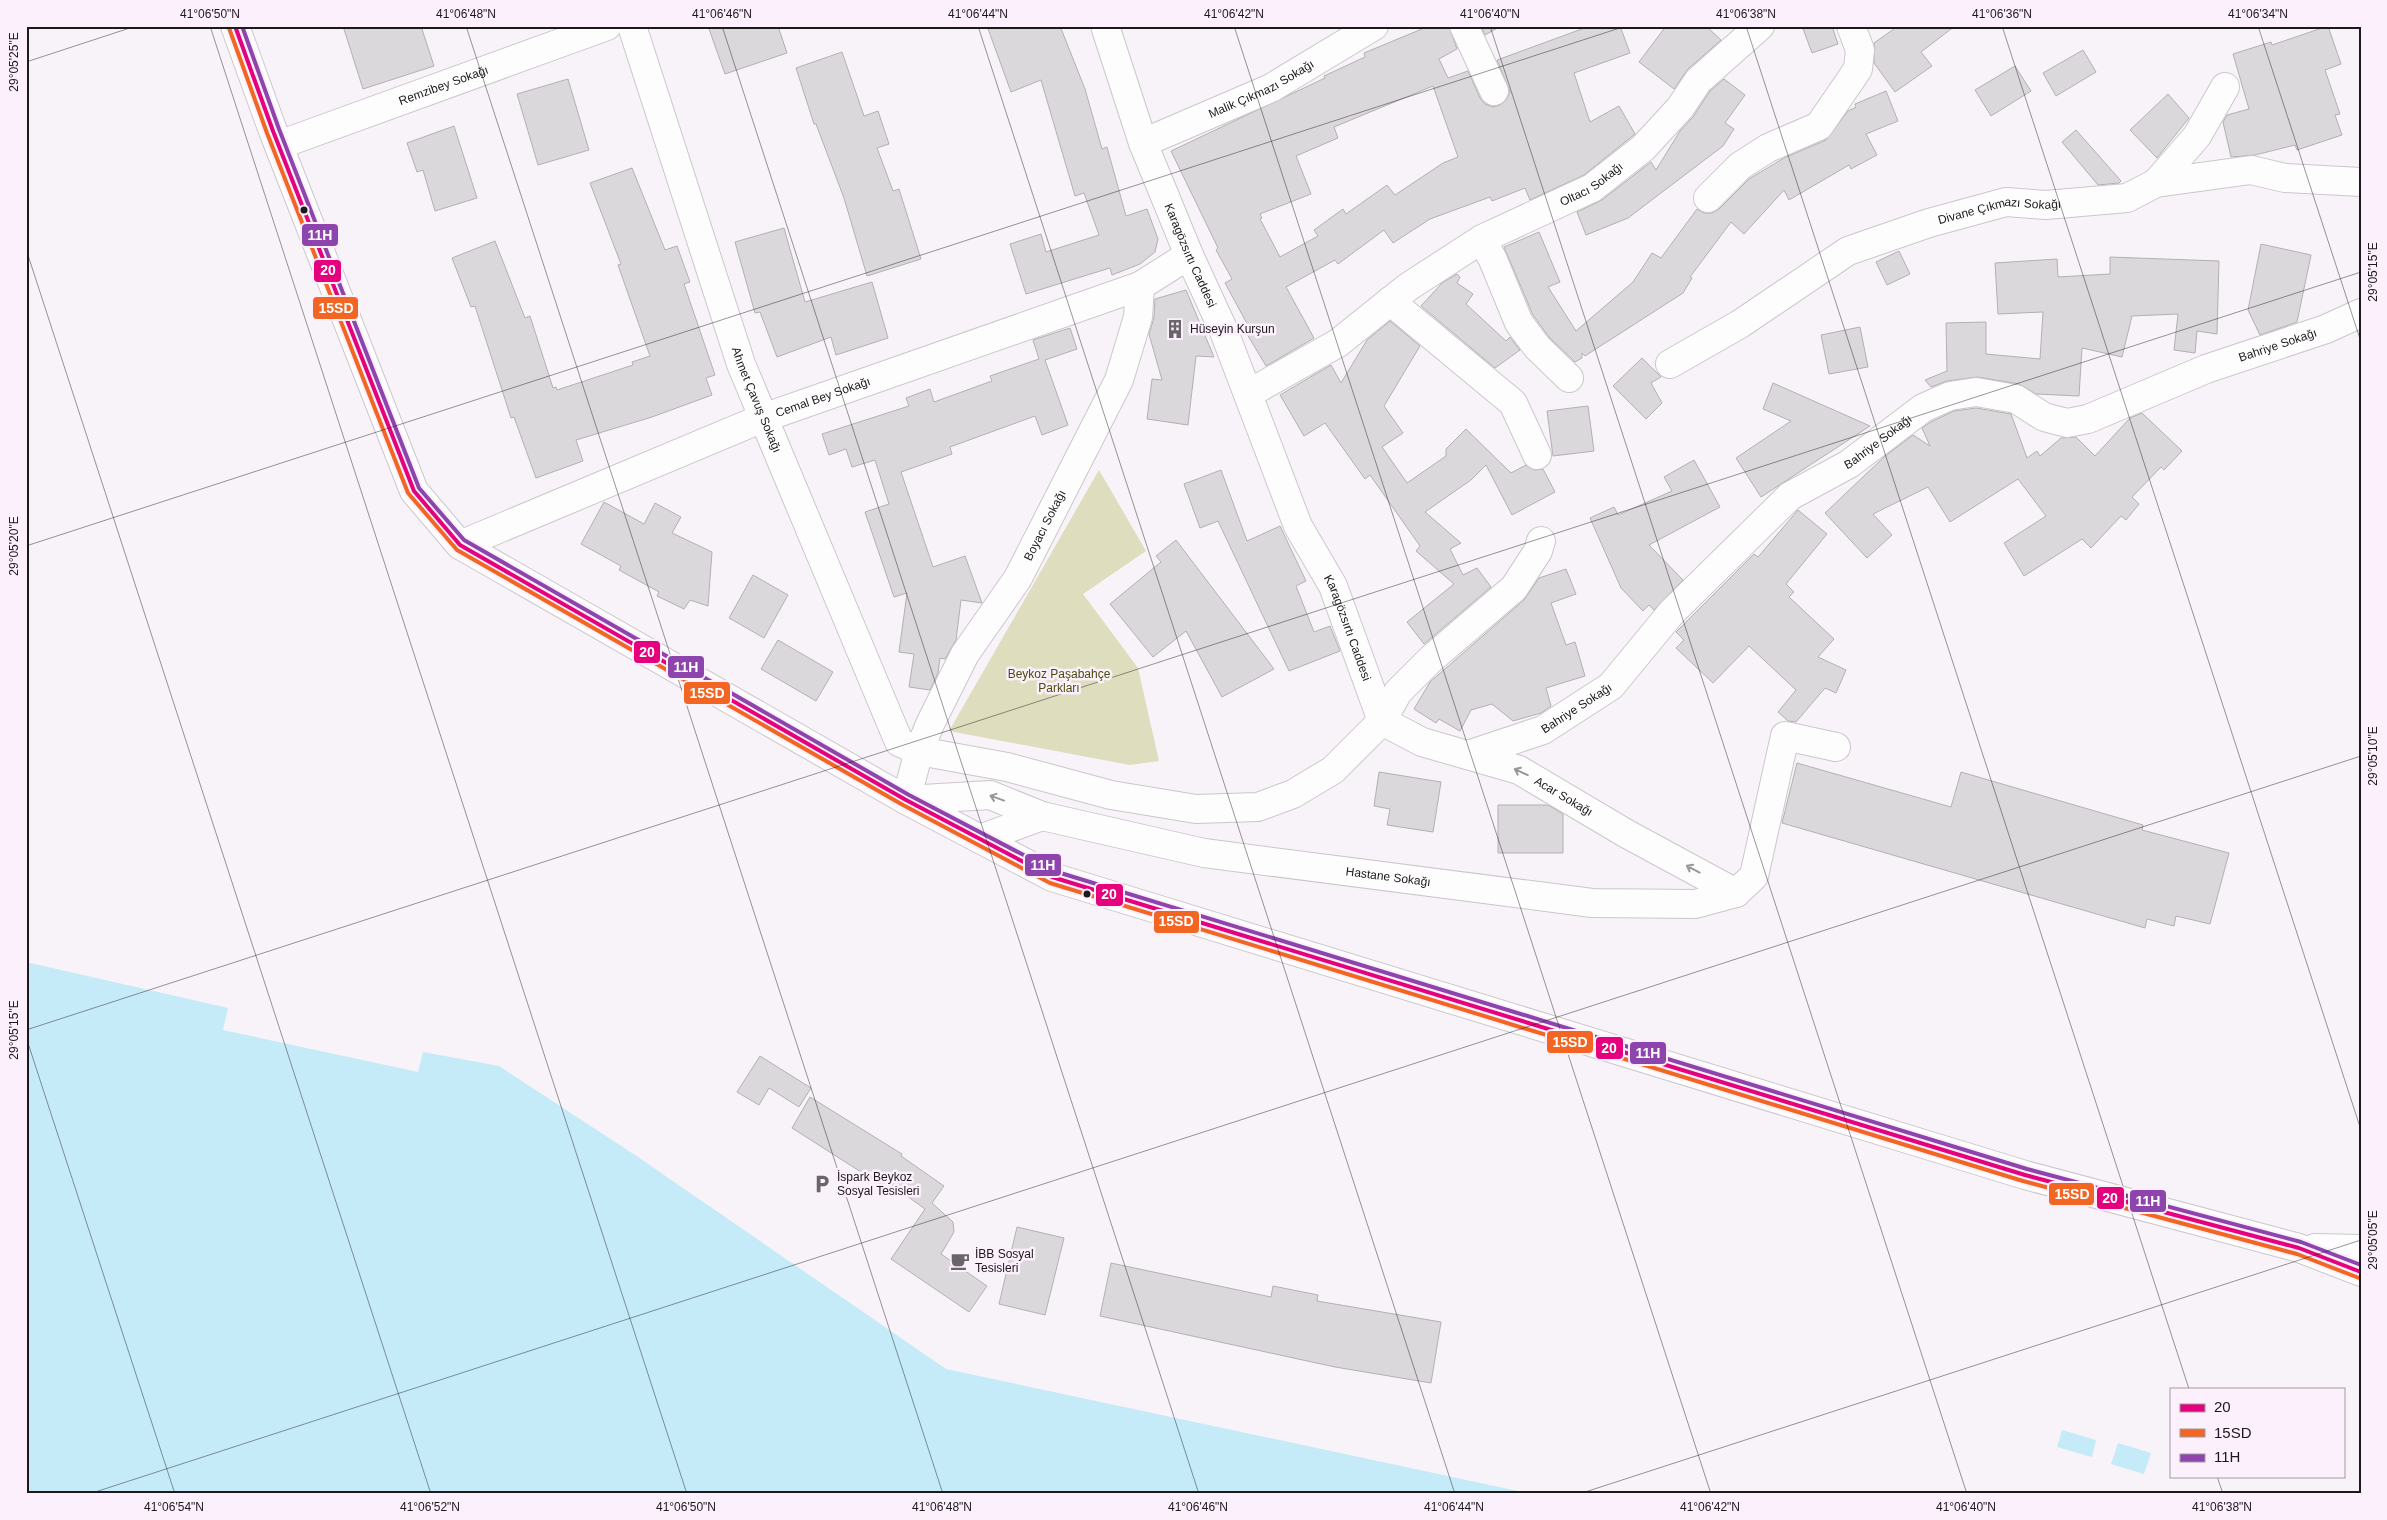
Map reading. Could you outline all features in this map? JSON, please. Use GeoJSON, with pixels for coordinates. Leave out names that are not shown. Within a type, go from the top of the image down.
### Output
{"type":"FeatureCollection","features":[{"type":"Feature","properties":{"kind":"street"},"geometry":{"type":"LineString","coordinates":[[235,26],[279,145],[414,491],[460,545],[906,800],[1062,880],[2025,1175],[2298,1248],[2361,1272]]}},
{"type":"Feature","properties":{"kind":"street","name":"Remzibey Sokağı"},"geometry":{"type":"LineString","coordinates":[[279,145],[607,26]]}},
{"type":"Feature","properties":{"kind":"street","name":"Ahmet Çavuş Sokağı"},"geometry":{"type":"LineString","coordinates":[[632,26],[741,364],[899,742],[919,751]]}},
{"type":"Feature","properties":{"kind":"street","name":"Karagözsırtı Caddesi"},"geometry":{"type":"LineString","coordinates":[[1105,26],[1143,143],[1189,255],[1223,329],[1298,526],[1333,586],[1382,721]]}},
{"type":"Feature","properties":{"kind":"street","name":"Malik Çıkmazı Sokağı"},"geometry":{"type":"LineString","coordinates":[[1143,143],[1271,88],[1374,26]]}},
{"type":"Feature","properties":{"kind":"street"},"geometry":{"type":"LineString","coordinates":[[1464,26],[1494,91]]}},
{"type":"Feature","properties":{"kind":"street","name":"Oltacı Sokağı"},"geometry":{"type":"LineString","coordinates":[[1248,394],[1338,342],[1437,266],[1482,239],[1592,188],[1643,148],[1680,108],[1698,80],[1760,26]]}},
{"type":"Feature","properties":{"kind":"street"},"geometry":{"type":"LineString","coordinates":[[1708,198],[1740,166],[1768,148],[1819,126],[1858,69],[1860,50],[1851,26]]}},
{"type":"Feature","properties":{"kind":"street"},"geometry":{"type":"LineString","coordinates":[[2156,183],[2198,136],[2225,87]]}},
{"type":"Feature","properties":{"kind":"street","name":"Divane Çıkmazı Sokağı"},"geometry":{"type":"LineString","coordinates":[[1670,364],[1740,324],[1848,251],[1928,223],[2006,202],[2046,205],[2127,198],[2156,183],[2251,170],[2285,178],[2361,182]]}},
{"type":"Feature","properties":{"kind":"street"},"geometry":{"type":"LineString","coordinates":[[1482,239],[1493,260],[1519,323],[1537,347],[1569,378]]}},
{"type":"Feature","properties":{"kind":"street","name":"Cemal Bey Sokağı"},"geometry":{"type":"LineString","coordinates":[[460,545],[763,418],[1140,286],[1189,255]]}},
{"type":"Feature","properties":{"kind":"street","name":"Boyacı Sokağı"},"geometry":{"type":"LineString","coordinates":[[919,751],[930,724],[965,654],[1018,578],[1119,380],[1138,317],[1140,286]]}},
{"type":"Feature","properties":{"kind":"street"},"geometry":{"type":"LineString","coordinates":[[1390,301],[1513,403],[1537,455]]}},
{"type":"Feature","properties":{"kind":"street","name":"Bahriye Sokağı"},"geometry":{"type":"LineString","coordinates":[[1468,756],[1543,730],[1611,686],[1672,612],[1790,496],[1849,464],[1923,408],[1950,396],[1976,392],[2016,399],[2044,417],[2067,423],[2088,419],[2206,369],[2326,329],[2361,312]]}},
{"type":"Feature","properties":{"kind":"street"},"geometry":{"type":"LineString","coordinates":[[906,800],[919,751],[1007,767],[1111,795],[1196,809],[1258,807],[1293,794],[1333,770],[1382,721],[1398,692],[1431,659],[1514,588],[1538,551],[1542,541]]}},
{"type":"Feature","properties":{"kind":"street","name":"Acar Sokağı"},"geometry":{"type":"LineString","coordinates":[[1382,721],[1422,742],[1519,770],[1627,834],[1736,893]]}},
{"type":"Feature","properties":{"kind":"street"},"geometry":{"type":"LineString","coordinates":[[1736,893],[1754,876],[1785,736],[1836,746]]}},
{"type":"Feature","properties":{"kind":"street","name":"Hastane Sokağı"},"geometry":{"type":"LineString","coordinates":[[906,800],[990,795],[1042,816],[1204,853],[1592,903],[1695,904],[1736,893]]}},
{"type":"Feature","properties":{"kind":"street"},"geometry":{"type":"LineString","coordinates":[[980,839],[1042,816]]}},
{"type":"Feature","properties":{"kind":"street"},"geometry":{"type":"LineString","coordinates":[[2298,1248],[2361,1249]]}},
{"type":"Feature","properties":{"kind":"green space","name":"Beykoz Paşabahçe Parkları"},"geometry":{"type":"Polygon","coordinates":[[[1099,470],[1146,551],[1083,594],[1138,668],[1159,761],[1130,765],[949,731],[1099,470]]]}},
{"type":"Feature","properties":{"kind":"water"},"geometry":{"type":"Polygon","coordinates":[[[26,962],[228,1008],[223,1030],[418,1072],[423,1052],[499,1066],[635,1155],[946,1369],[1532,1494],[26,1494],[26,962]]]}},
{"type":"Feature","properties":{"kind":"water"},"geometry":{"type":"Polygon","coordinates":[[[2062,1430],[2096,1440],[2092,1457],[2057,1447],[2062,1430]]]}},
{"type":"Feature","properties":{"kind":"water"},"geometry":{"type":"Polygon","coordinates":[[[2118,1443],[2151,1453],[2144,1474],[2111,1464],[2118,1443]]]}},
{"type":"Feature","properties":{"kind":"building"},"geometry":{"type":"Polygon","coordinates":[[[343,26],[421,26],[434,66],[363,89],[343,26]]]}},
{"type":"Feature","properties":{"kind":"building"},"geometry":{"type":"Polygon","coordinates":[[[708,26],[778,26],[787,53],[725,74],[708,26]]]}},
{"type":"Feature","properties":{"kind":"building"},"geometry":{"type":"Polygon","coordinates":[[[987,26],[1060,26],[1085,89],[1102,149],[1107,147],[1126,216],[1147,209],[1158,239],[1155,252],[1140,264],[1112,275],[1110,268],[1026,294],[1010,244],[1041,234],[1046,252],[1099,235],[1084,193],[1075,196],[1041,80],[1011,92],[987,26]]]}},
{"type":"Feature","properties":{"kind":"building"},"geometry":{"type":"Polygon","coordinates":[[[1429,26],[1449,26],[1457,49],[1439,59],[1448,78],[1468,71],[1480,98],[1485,104],[1493,107],[1500,105],[1506,100],[1510,92],[1497,60],[1590,26],[1620,26],[1630,53],[1574,73],[1590,122],[1619,106],[1635,134],[1584,175],[1530,200],[1525,188],[1492,201],[1490,197],[1430,219],[1393,243],[1384,230],[1338,264],[1335,260],[1286,287],[1314,338],[1266,366],[1247,334],[1251,331],[1225,283],[1232,279],[1216,250],[1218,248],[1171,151],[1325,78],[1324,76],[1365,57],[1364,53],[1429,26]],[[1433,86],[1334,127],[1338,138],[1296,156],[1311,194],[1260,214],[1262,218],[1260,219],[1280,257],[1318,236],[1314,230],[1343,209],[1346,214],[1387,185],[1395,195],[1443,163],[1458,157],[1433,86]]]}},
{"type":"Feature","properties":{"kind":"building"},"geometry":{"type":"Polygon","coordinates":[[[1481,26],[1501,26],[1485,35],[1481,26]]]}},
{"type":"Feature","properties":{"kind":"building"},"geometry":{"type":"Polygon","coordinates":[[[1666,26],[1706,26],[1721,40],[1688,69],[1674,89],[1639,62],[1666,26]]]}},
{"type":"Feature","properties":{"kind":"building"},"geometry":{"type":"Polygon","coordinates":[[[1802,26],[1832,26],[1838,44],[1812,53],[1802,26]]]}},
{"type":"Feature","properties":{"kind":"building"},"geometry":{"type":"Polygon","coordinates":[[[1898,26],[1955,26],[1921,52],[1932,66],[1895,92],[1874,63],[1874,43],[1898,26]]]}},
{"type":"Feature","properties":{"kind":"building"},"geometry":{"type":"Polygon","coordinates":[[[2328,26],[2341,64],[2325,70],[2340,114],[2335,115],[2342,135],[2297,150],[2295,145],[2255,155],[2231,157],[2223,122],[2227,115],[2249,109],[2233,54],[2271,42],[2272,45],[2328,26]]]}},
{"type":"Feature","properties":{"kind":"building"},"geometry":{"type":"Polygon","coordinates":[[[2083,50],[2096,72],[2056,96],[2043,73],[2083,50]]]}},
{"type":"Feature","properties":{"kind":"building"},"geometry":{"type":"Polygon","coordinates":[[[842,52],[864,116],[878,111],[889,144],[877,148],[893,191],[899,189],[921,259],[867,276],[844,198],[816,124],[814,124],[796,68],[842,52]]]}},
{"type":"Feature","properties":{"kind":"building"},"geometry":{"type":"Polygon","coordinates":[[[2015,66],[2031,91],[1991,116],[1975,90],[2015,66]]]}},
{"type":"Feature","properties":{"kind":"building"},"geometry":{"type":"Polygon","coordinates":[[[568,79],[589,150],[538,165],[517,94],[568,79]]]}},
{"type":"Feature","properties":{"kind":"building"},"geometry":{"type":"Polygon","coordinates":[[[1724,79],[1745,95],[1725,123],[1734,129],[1723,146],[1628,218],[1586,235],[1577,212],[1602,200],[1651,162],[1656,170],[1680,131],[1693,117],[1710,91],[1724,79]]]}},
{"type":"Feature","properties":{"kind":"building"},"geometry":{"type":"Polygon","coordinates":[[[1886,91],[1898,121],[1866,134],[1877,155],[1851,169],[1849,165],[1789,200],[1784,190],[1744,234],[1731,222],[1690,277],[1692,278],[1683,293],[1585,356],[1582,353],[1582,358],[1575,362],[1549,337],[1533,315],[1504,247],[1539,232],[1560,282],[1548,287],[1576,331],[1633,282],[1652,253],[1661,258],[1697,209],[1704,213],[1712,213],[1719,209],[1749,179],[1784,158],[1826,140],[1848,111],[1856,107],[1855,104],[1886,91]]]}},
{"type":"Feature","properties":{"kind":"building"},"geometry":{"type":"Polygon","coordinates":[[[2168,94],[2189,118],[2157,158],[2130,130],[2168,94]]]}},
{"type":"Feature","properties":{"kind":"building"},"geometry":{"type":"Polygon","coordinates":[[[454,126],[477,198],[435,211],[423,170],[417,172],[407,143],[454,126]]]}},
{"type":"Feature","properties":{"kind":"building"},"geometry":{"type":"Polygon","coordinates":[[[2076,130],[2121,181],[2119,183],[2098,185],[2062,142],[2076,130]]]}},
{"type":"Feature","properties":{"kind":"building"},"geometry":{"type":"Polygon","coordinates":[[[632,168],[665,250],[677,246],[690,282],[684,284],[715,375],[706,378],[712,395],[652,417],[576,440],[583,461],[536,478],[514,417],[511,418],[475,306],[471,307],[452,258],[495,241],[525,318],[530,316],[553,388],[556,387],[557,390],[633,365],[632,362],[650,356],[618,265],[621,264],[590,183],[632,168]]]}},
{"type":"Feature","properties":{"kind":"building"},"geometry":{"type":"Polygon","coordinates":[[[784,228],[805,302],[872,282],[888,338],[836,355],[831,337],[777,357],[760,312],[755,313],[735,242],[784,228]]]}},
{"type":"Feature","properties":{"kind":"building"},"geometry":{"type":"Polygon","coordinates":[[[2261,244],[2311,255],[2297,322],[2260,335],[2248,310],[2261,244]]]}},
{"type":"Feature","properties":{"kind":"building"},"geometry":{"type":"Polygon","coordinates":[[[1899,251],[1910,274],[1887,285],[1876,262],[1899,251]]]}},
{"type":"Feature","properties":{"kind":"building"},"geometry":{"type":"Polygon","coordinates":[[[2110,257],[2219,261],[2217,334],[2197,331],[2195,353],[2174,350],[2178,314],[2132,316],[2122,357],[2082,348],[2079,396],[2036,394],[2019,384],[1978,377],[1947,381],[1931,387],[1925,380],[1947,371],[1946,323],[1986,322],[1986,354],[2040,359],[2043,312],[1998,314],[1995,263],[2057,259],[2058,277],[2110,274],[2110,257]]]}},
{"type":"Feature","properties":{"kind":"building"},"geometry":{"type":"Polygon","coordinates":[[[1457,274],[1460,277],[1457,283],[1473,294],[1466,304],[1506,341],[1510,337],[1520,350],[1495,368],[1421,306],[1442,283],[1457,274]]]}},
{"type":"Feature","properties":{"kind":"building"},"geometry":{"type":"Polygon","coordinates":[[[1186,290],[1214,357],[1196,356],[1188,425],[1147,419],[1152,379],[1162,380],[1149,334],[1154,318],[1155,299],[1186,290]]]}},
{"type":"Feature","properties":{"kind":"building"},"geometry":{"type":"Polygon","coordinates":[[[1390,321],[1420,346],[1384,406],[1403,433],[1382,447],[1407,483],[1446,456],[1446,449],[1466,429],[1511,473],[1526,465],[1535,470],[1543,469],[1555,492],[1512,515],[1486,465],[1471,480],[1425,512],[1461,543],[1450,549],[1463,575],[1477,568],[1491,587],[1424,644],[1407,622],[1454,584],[1416,551],[1420,546],[1370,475],[1365,479],[1325,423],[1304,436],[1280,395],[1331,365],[1341,383],[1367,340],[1390,321]]]}},
{"type":"Feature","properties":{"kind":"building"},"geometry":{"type":"Polygon","coordinates":[[[1860,327],[1868,367],[1829,374],[1821,335],[1860,327]]]}},
{"type":"Feature","properties":{"kind":"building"},"geometry":{"type":"Polygon","coordinates":[[[1070,328],[1077,349],[1045,360],[1068,425],[1042,435],[1035,416],[950,447],[952,454],[901,472],[933,567],[965,556],[982,603],[961,600],[956,640],[945,659],[940,658],[938,673],[930,690],[909,687],[914,654],[899,652],[907,593],[894,597],[865,512],[889,504],[875,460],[852,467],[846,449],[829,455],[822,434],[909,406],[906,398],[930,389],[934,402],[992,381],[990,376],[1039,359],[1033,340],[1070,328]]]}},
{"type":"Feature","properties":{"kind":"building"},"geometry":{"type":"Polygon","coordinates":[[[1642,358],[1661,377],[1651,383],[1662,403],[1646,419],[1613,386],[1642,358]]]}},
{"type":"Feature","properties":{"kind":"building"},"geometry":{"type":"Polygon","coordinates":[[[1773,383],[1870,426],[1761,497],[1736,458],[1791,421],[1763,409],[1773,383]]]}},
{"type":"Feature","properties":{"kind":"building"},"geometry":{"type":"Polygon","coordinates":[[[1588,406],[1594,451],[1553,456],[1547,411],[1588,406]]]}},
{"type":"Feature","properties":{"kind":"building"},"geometry":{"type":"Polygon","coordinates":[[[1976,408],[2011,414],[2027,458],[2037,451],[2040,456],[2061,438],[2076,437],[2095,456],[2130,418],[2142,413],[2182,451],[2164,470],[2161,467],[2132,497],[2139,504],[2126,520],[2121,516],[2091,548],[2082,539],[2024,576],[2004,543],[2046,516],[2018,479],[1950,522],[1928,487],[1873,514],[1892,535],[1867,558],[1825,513],[1884,457],[1913,435],[1930,446],[1922,428],[1954,411],[1976,408]]]}},
{"type":"Feature","properties":{"kind":"building"},"geometry":{"type":"Polygon","coordinates":[[[1694,460],[1720,507],[1649,545],[1683,580],[1654,610],[1649,605],[1643,611],[1621,588],[1590,518],[1614,507],[1618,515],[1672,491],[1664,477],[1694,460]]]}},
{"type":"Feature","properties":{"kind":"building"},"geometry":{"type":"Polygon","coordinates":[[[1221,470],[1247,541],[1280,526],[1306,581],[1296,586],[1314,632],[1330,626],[1340,651],[1289,671],[1218,521],[1200,528],[1184,484],[1221,470]]]}},
{"type":"Feature","properties":{"kind":"building"},"geometry":{"type":"Polygon","coordinates":[[[604,502],[644,524],[655,503],[681,517],[672,533],[712,552],[708,606],[690,600],[684,609],[657,596],[659,592],[619,570],[621,566],[581,544],[604,502]]]}},
{"type":"Feature","properties":{"kind":"building"},"geometry":{"type":"Polygon","coordinates":[[[1798,510],[1827,534],[1786,584],[1794,592],[1789,597],[1834,639],[1818,657],[1846,670],[1836,693],[1825,688],[1796,722],[1788,721],[1778,712],[1796,690],[1749,646],[1713,683],[1676,648],[1684,640],[1676,632],[1754,554],[1758,557],[1798,510]]]}},
{"type":"Feature","properties":{"kind":"building"},"geometry":{"type":"Polygon","coordinates":[[[1176,540],[1274,669],[1222,697],[1186,631],[1153,657],[1110,604],[1161,562],[1156,556],[1176,540]]]}},
{"type":"Feature","properties":{"kind":"building"},"geometry":{"type":"Polygon","coordinates":[[[1566,569],[1576,594],[1551,603],[1566,645],[1575,642],[1585,676],[1546,688],[1551,706],[1541,713],[1513,721],[1492,704],[1471,710],[1460,731],[1439,719],[1436,723],[1414,709],[1430,682],[1524,600],[1539,578],[1566,569]]]}},
{"type":"Feature","properties":{"kind":"building"},"geometry":{"type":"Polygon","coordinates":[[[753,575],[788,595],[764,638],[729,618],[753,575]]]}},
{"type":"Feature","properties":{"kind":"building"},"geometry":{"type":"Polygon","coordinates":[[[778,640],[833,672],[816,701],[761,669],[778,640]]]}},
{"type":"Feature","properties":{"kind":"building"},"geometry":{"type":"Polygon","coordinates":[[[1797,763],[1951,807],[1961,772],[2143,825],[2142,830],[2229,853],[2210,924],[2176,916],[2174,926],[2147,919],[2145,928],[1782,823],[1797,763]]]}},
{"type":"Feature","properties":{"kind":"building"},"geometry":{"type":"Polygon","coordinates":[[[1379,772],[1441,782],[1433,832],[1387,825],[1390,809],[1374,806],[1379,772]]]}},
{"type":"Feature","properties":{"kind":"building"},"geometry":{"type":"Polygon","coordinates":[[[1498,805],[1548,805],[1563,814],[1563,853],[1498,853],[1498,805]]]}},
{"type":"Feature","properties":{"kind":"building"},"geometry":{"type":"Polygon","coordinates":[[[760,1056],[811,1088],[799,1107],[769,1088],[759,1105],[737,1092],[760,1056]]]}},
{"type":"Feature","properties":{"kind":"building"},"geometry":{"type":"Polygon","coordinates":[[[810,1097],[902,1154],[901,1156],[944,1186],[932,1203],[953,1222],[954,1232],[941,1254],[987,1286],[969,1312],[891,1259],[925,1209],[886,1181],[883,1186],[792,1128],[810,1097]]]}},
{"type":"Feature","properties":{"kind":"building"},"geometry":{"type":"Polygon","coordinates":[[[1017,1227],[1064,1238],[1045,1315],[999,1304],[1017,1227]]]}},
{"type":"Feature","properties":{"kind":"building"},"geometry":{"type":"Polygon","coordinates":[[[1111,1263],[1271,1297],[1273,1286],[1318,1295],[1317,1301],[1441,1322],[1431,1383],[1335,1367],[1100,1316],[1111,1263]]]}},
{"type":"Feature","properties":{"kind":"transit line","name":"20"},"geometry":{"type":"LineString","coordinates":[[235,26],[273,131],[414,491],[460,545],[906,800],[1052,877],[2025,1175],[2299,1248],[2361,1272]]}},
{"type":"Feature","properties":{"kind":"transit line","name":"11H"},"geometry":{"type":"LineString","coordinates":[[242,26],[279,129],[419,488],[464,540],[909,795],[1054,871],[2027,1169],[2301,1242],[2361,1265]]}},
{"type":"Feature","properties":{"kind":"transit line","name":"15SD"},"geometry":{"type":"LineString","coordinates":[[229,28],[267,133],[408,493],[457,550],[903,805],[1050,883],[2023,1181],[2297,1254],[2359,1278]]}},
{"type":"Feature","properties":{"kind":"place","name":"Hüseyin Kurşun"},"geometry":{"type":"Point","coordinates":[1175,329]}},
{"type":"Feature","properties":{"kind":"place","name":"İspark Beykoz Sosyal Tesisleri"},"geometry":{"type":"Point","coordinates":[822,1184]}},
{"type":"Feature","properties":{"kind":"place","name":"İBB Sosyal Tesisleri"},"geometry":{"type":"Point","coordinates":[960,1261]}}]}
